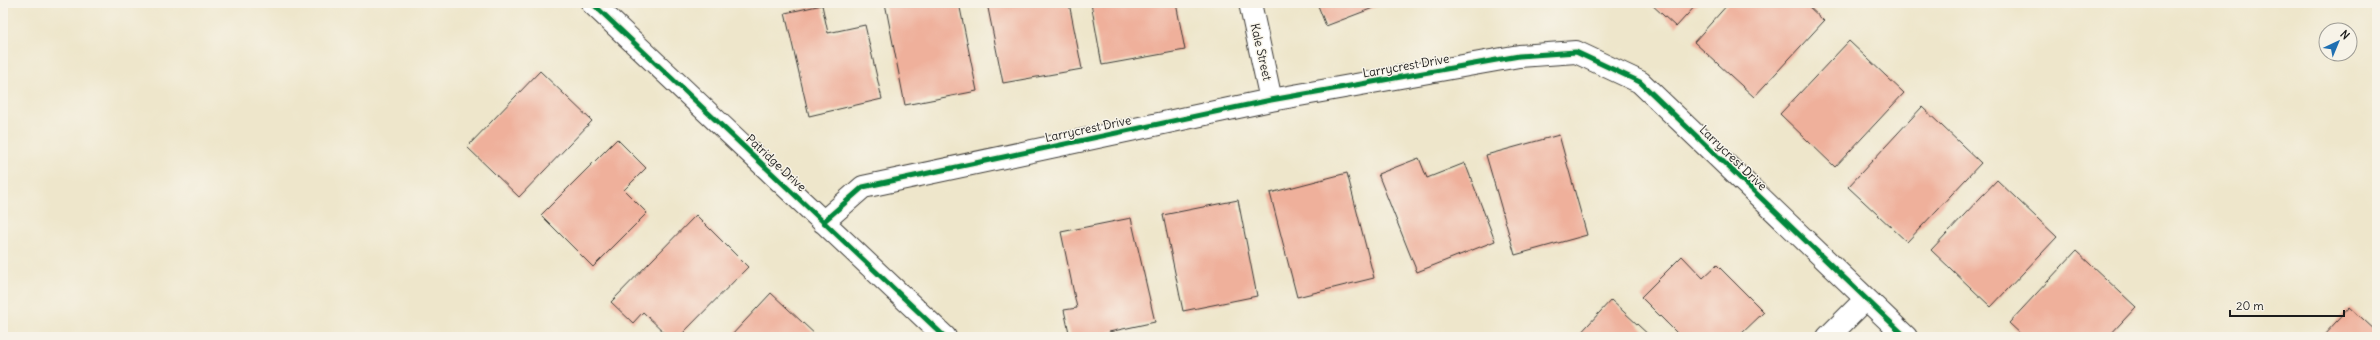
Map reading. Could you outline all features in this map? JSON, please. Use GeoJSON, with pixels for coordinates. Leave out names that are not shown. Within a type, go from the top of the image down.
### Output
{"type":"FeatureCollection","features":[{"type":"Feature","properties":{"kind":"street","name":"Patridge Drive"},"geometry":{"type":"LineString","coordinates":[[592,3],[945,337]]}},
{"type":"Feature","properties":{"kind":"street","name":"Kale Street"},"geometry":{"type":"LineString","coordinates":[[1250,3],[1271,100]]}},
{"type":"Feature","properties":{"kind":"street","name":"Larrycrest Drive"},"geometry":{"type":"LineString","coordinates":[[823,222],[863,187],[1271,100],[1519,56],[1576,52],[1640,82],[1906,337]]}},
{"type":"Feature","properties":{"kind":"street"},"geometry":{"type":"LineString","coordinates":[[1828,337],[1866,299]]}},
{"type":"Feature","properties":{"kind":"building"},"geometry":{"type":"Polygon","coordinates":[[[885,3],[959,3],[977,91],[905,105],[885,3]]]}},
{"type":"Feature","properties":{"kind":"building"},"geometry":{"type":"Polygon","coordinates":[[[987,3],[1069,3],[1082,69],[1003,83],[987,3]]]}},
{"type":"Feature","properties":{"kind":"building"},"geometry":{"type":"Polygon","coordinates":[[[1091,3],[1176,3],[1185,50],[1102,65],[1091,3]]]}},
{"type":"Feature","properties":{"kind":"building"},"geometry":{"type":"Polygon","coordinates":[[[1317,3],[1386,3],[1326,26],[1317,3]]]}},
{"type":"Feature","properties":{"kind":"building"},"geometry":{"type":"Polygon","coordinates":[[[1650,3],[1698,3],[1676,27],[1650,3]]]}},
{"type":"Feature","properties":{"kind":"building"},"geometry":{"type":"Polygon","coordinates":[[[1729,3],[1805,3],[1824,21],[1754,97],[1694,42],[1729,3]]]}},
{"type":"Feature","properties":{"kind":"building"},"geometry":{"type":"Polygon","coordinates":[[[822,5],[828,33],[865,25],[882,99],[809,116],[785,13],[822,5]]]}},
{"type":"Feature","properties":{"kind":"building"},"geometry":{"type":"Polygon","coordinates":[[[1849,41],[1904,93],[1835,167],[1780,114],[1849,41]]]}},
{"type":"Feature","properties":{"kind":"building"},"geometry":{"type":"Polygon","coordinates":[[[540,71],[592,121],[519,197],[467,147],[540,71]]]}},
{"type":"Feature","properties":{"kind":"building"},"geometry":{"type":"Polygon","coordinates":[[[1922,107],[1981,163],[1907,242],[1848,187],[1922,107]]]}},
{"type":"Feature","properties":{"kind":"building"},"geometry":{"type":"Polygon","coordinates":[[[1559,135],[1587,235],[1515,255],[1486,155],[1559,135]]]}},
{"type":"Feature","properties":{"kind":"building"},"geometry":{"type":"Polygon","coordinates":[[[617,139],[646,168],[624,190],[647,213],[593,267],[541,215],[617,139]]]}},
{"type":"Feature","properties":{"kind":"building"},"geometry":{"type":"Polygon","coordinates":[[[1419,158],[1427,178],[1465,163],[1495,241],[1417,272],[1378,174],[1419,158]]]}},
{"type":"Feature","properties":{"kind":"building"},"geometry":{"type":"Polygon","coordinates":[[[1347,173],[1374,278],[1297,297],[1270,193],[1347,173]]]}},
{"type":"Feature","properties":{"kind":"building"},"geometry":{"type":"Polygon","coordinates":[[[1997,180],[2057,237],[1991,307],[1931,250],[1997,180]]]}},
{"type":"Feature","properties":{"kind":"building"},"geometry":{"type":"Polygon","coordinates":[[[1238,200],[1257,296],[1183,311],[1163,215],[1238,200]]]}},
{"type":"Feature","properties":{"kind":"building"},"geometry":{"type":"Polygon","coordinates":[[[696,215],[748,267],[679,337],[669,337],[643,312],[633,323],[611,302],[696,215]]]}},
{"type":"Feature","properties":{"kind":"building"},"geometry":{"type":"Polygon","coordinates":[[[1131,218],[1155,322],[1109,332],[1110,337],[1070,337],[1064,310],[1077,308],[1061,232],[1131,218]]]}},
{"type":"Feature","properties":{"kind":"building"},"geometry":{"type":"Polygon","coordinates":[[[2076,251],[2136,307],[2108,337],[2024,337],[2009,323],[2076,251]]]}},
{"type":"Feature","properties":{"kind":"building"},"geometry":{"type":"Polygon","coordinates":[[[1682,256],[1703,278],[1717,265],[1764,312],[1738,337],[1681,337],[1641,297],[1682,256]]]}},
{"type":"Feature","properties":{"kind":"building"},"geometry":{"type":"Polygon","coordinates":[[[771,293],[818,337],[730,337],[771,293]]]}},
{"type":"Feature","properties":{"kind":"building"},"geometry":{"type":"Polygon","coordinates":[[[1611,300],[1651,337],[1577,337],[1611,300]]]}},
{"type":"Feature","properties":{"kind":"building"},"geometry":{"type":"Polygon","coordinates":[[[2350,307],[2377,332],[2377,337],[2322,337],[2350,307]]]}},
{"type":"Feature","properties":{"kind":"cycle path"},"geometry":{"type":"LineString","coordinates":[[592,3],[945,337]]}},
{"type":"Feature","properties":{"kind":"cycle path"},"geometry":{"type":"LineString","coordinates":[[823,222],[863,187],[1271,100],[1519,56],[1576,52],[1640,82],[1906,337]]}}]}
